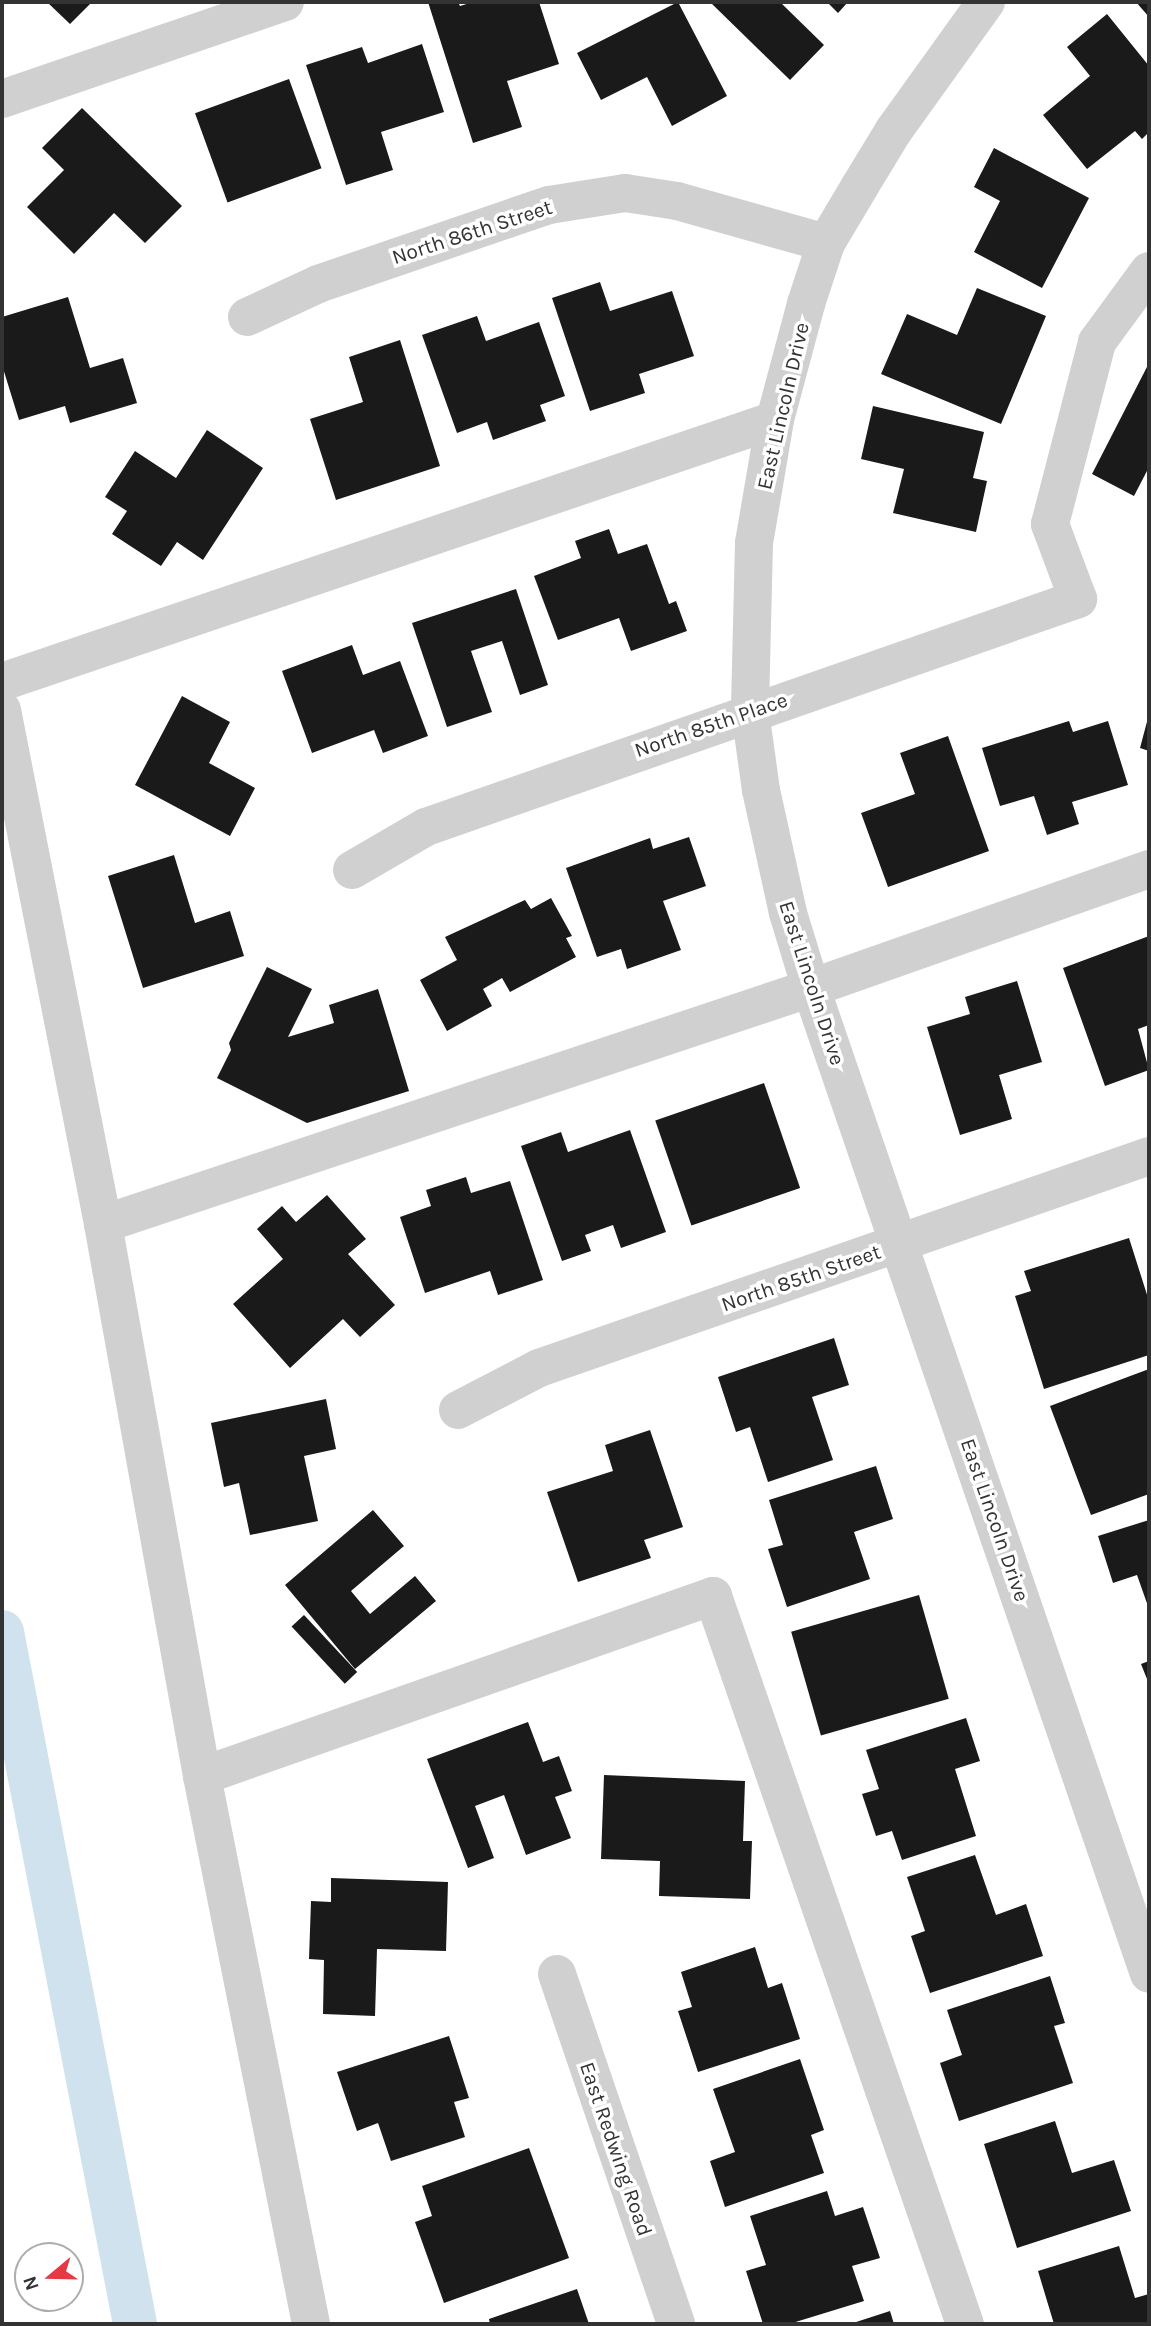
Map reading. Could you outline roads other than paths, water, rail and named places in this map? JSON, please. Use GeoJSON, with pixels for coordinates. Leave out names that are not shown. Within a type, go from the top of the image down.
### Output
{"type":"FeatureCollection","features":[{"type":"Feature","properties":{"kind":"street"},"geometry":{"type":"LineString","coordinates":[[2,99],[285,2]]}},
{"type":"Feature","properties":{"kind":"street","name":"East Lincoln Drive"},"geometry":{"type":"LineString","coordinates":[[979,4],[894,130],[827,243],[775,420],[754,543],[750,711],[761,790],[788,913],[811,988],[901,1244],[1149,1974]]}},
{"type":"Feature","properties":{"kind":"street","name":"North 86th Street"},"geometry":{"type":"LineString","coordinates":[[247,317],[318,284],[549,205],[625,193],[677,201],[827,243]]}},
{"type":"Feature","properties":{"kind":"street","name":"North 85th Place"},"geometry":{"type":"LineString","coordinates":[[352,870],[426,827],[750,711],[1078,599],[1050,524],[1097,342],[1149,271]]}},
{"type":"Feature","properties":{"kind":"street"},"geometry":{"type":"LineString","coordinates":[[2,682],[775,420]]}},
{"type":"Feature","properties":{"kind":"street"},"geometry":{"type":"LineString","coordinates":[[2,710],[103,1224],[202,1776],[312,2324]]}},
{"type":"Feature","properties":{"kind":"street"},"geometry":{"type":"LineString","coordinates":[[103,1224],[811,988],[1149,869]]}},
{"type":"Feature","properties":{"kind":"street","name":"North 85th Street"},"geometry":{"type":"LineString","coordinates":[[458,1410],[540,1368],[1149,1156]]}},
{"type":"Feature","properties":{"kind":"street"},"geometry":{"type":"LineString","coordinates":[[202,1776],[713,1596],[965,2324]]}},
{"type":"Feature","properties":{"kind":"street","name":"East Redwing Road"},"geometry":{"type":"LineString","coordinates":[[556,1973],[676,2324]]}},
{"type":"Feature","properties":{"kind":"waterway"},"geometry":{"type":"LineString","coordinates":[[2,1632],[135,2324]]}}]}
